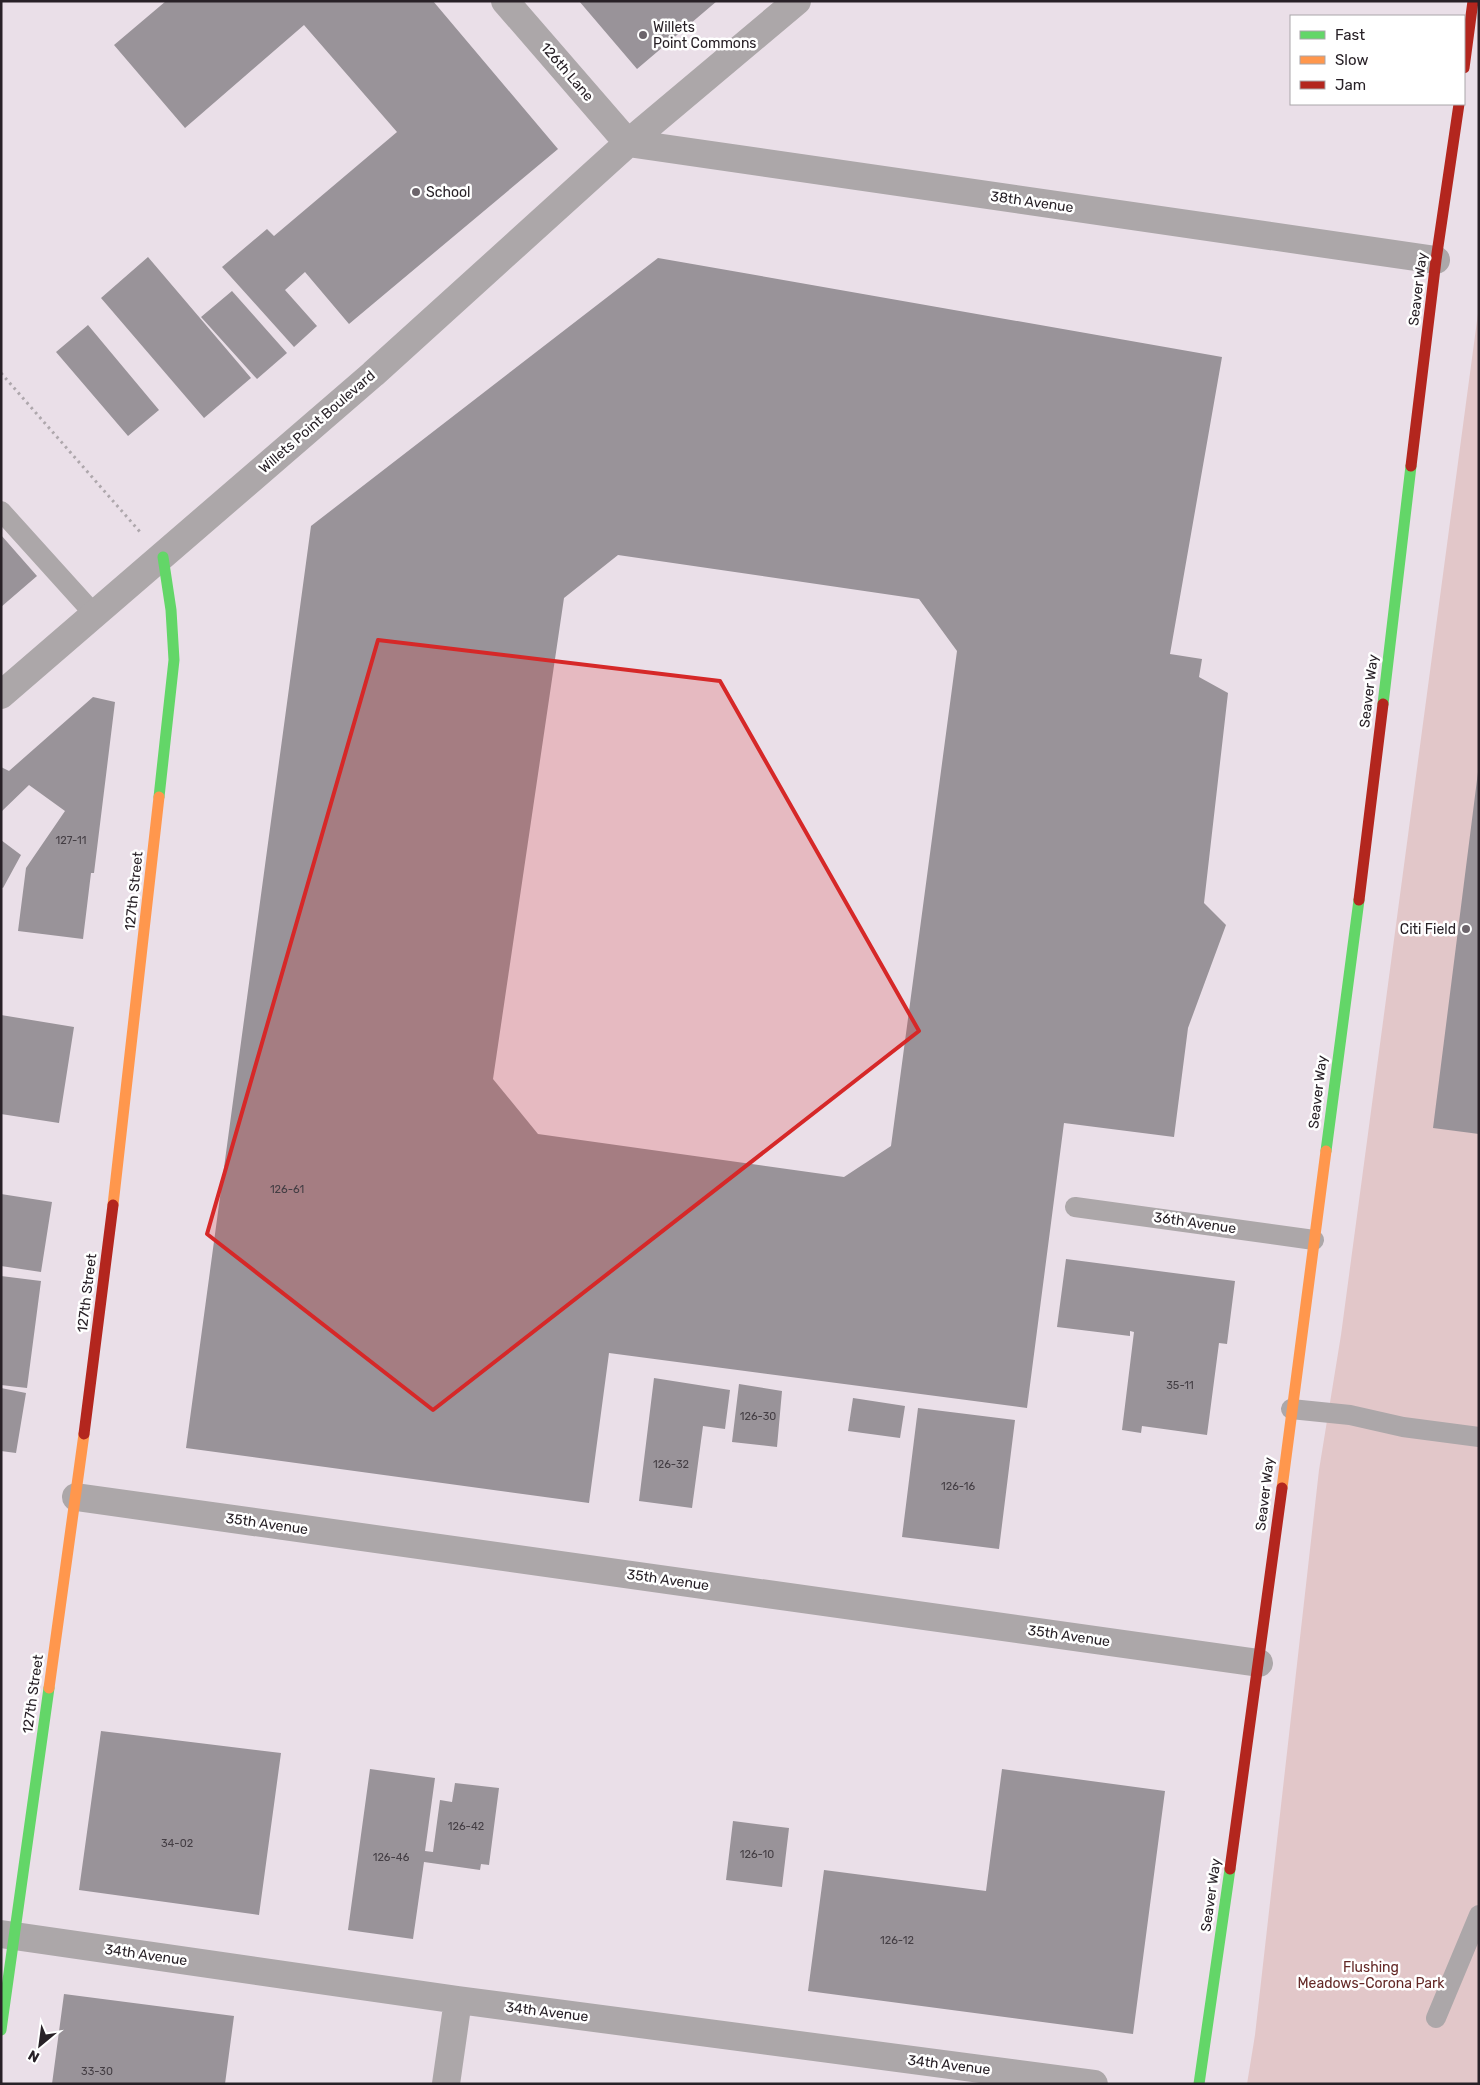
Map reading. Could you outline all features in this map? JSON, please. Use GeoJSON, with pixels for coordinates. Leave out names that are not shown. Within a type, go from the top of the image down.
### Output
{"type":"FeatureCollection","features":[{"type":"Feature","properties":{"kind":"main road"},"geometry":{"type":"LineString","coordinates":[[1465,61],[1473,1]]}},
{"type":"Feature","properties":{"kind":"main road","name":"Seaver Way"},"geometry":{"type":"LineString","coordinates":[[1199,2084],[1259,1664],[1370,813],[1436,260],[1459,105]]}},
{"type":"Feature","properties":{"kind":"main road","name":"127th Street"},"geometry":{"type":"LineString","coordinates":[[1,2030],[8,1935],[76,1498],[128,1083],[174,660],[171,610],[163,557]]}},
{"type":"Feature","properties":{"kind":"street","name":"126th Lane"},"geometry":{"type":"LineString","coordinates":[[505,1],[628,143]]}},
{"type":"Feature","properties":{"kind":"street","name":"Willets Point Boulevard"},"geometry":{"type":"LineString","coordinates":[[1,696],[373,374],[628,143],[797,1]]}},
{"type":"Feature","properties":{"kind":"street","name":"38th Avenue"},"geometry":{"type":"LineString","coordinates":[[628,143],[1436,260]]}},
{"type":"Feature","properties":{"kind":"street","name":"35th Avenue"},"geometry":{"type":"LineString","coordinates":[[76,1498],[1259,1664]]}},
{"type":"Feature","properties":{"kind":"street","name":"34th Avenue"},"geometry":{"type":"LineString","coordinates":[[8,1935],[458,2000],[1094,2084]]}},
{"type":"Feature","properties":{"kind":"street"},"geometry":{"type":"LineString","coordinates":[[446,2084],[458,2000]]}},
{"type":"Feature","properties":{"kind":"lane"},"geometry":{"type":"LineString","coordinates":[[1,511],[95,615]]}},
{"type":"Feature","properties":{"kind":"lane","name":"36th Avenue"},"geometry":{"type":"LineString","coordinates":[[1075,1207],[1314,1240]]}},
{"type":"Feature","properties":{"kind":"lane"},"geometry":{"type":"LineString","coordinates":[[1291,1409],[1350,1415],[1403,1427],[1479,1437]]}},
{"type":"Feature","properties":{"kind":"lane"},"geometry":{"type":"LineString","coordinates":[[1436,2018],[1479,1915]]}},
{"type":"Feature","properties":{"kind":"path"},"geometry":{"type":"LineString","coordinates":[[1,374],[163,557]]}},
{"type":"Feature","properties":{"kind":"highlighted area"},"geometry":{"type":"Polygon","coordinates":[[[378,640],[720,681],[919,1031],[433,1410],[207,1234],[378,640]]]}},
{"type":"Feature","properties":{"kind":"green space","name":"Flushing Meadows-Corona Park"},"geometry":{"type":"Polygon","coordinates":[[[1479,306],[1479,2084],[1247,2084],[1255,2035],[1319,1470],[1341,1335],[1479,306]]]}},
{"type":"Feature","properties":{"kind":"building","name":"School"},"geometry":{"type":"Polygon","coordinates":[[[166,1],[433,1],[558,149],[349,324],[305,272],[285,290],[317,326],[294,347],[222,267],[267,229],[274,236],[397,132],[304,25],[185,128],[114,45],[166,1]]]}},
{"type":"Feature","properties":{"kind":"building","name":"Willets Point Commons"},"geometry":{"type":"Polygon","coordinates":[[[579,1],[717,1],[637,69],[579,1]]]}},
{"type":"Feature","properties":{"kind":"building"},"geometry":{"type":"Polygon","coordinates":[[[148,257],[251,378],[204,418],[101,298],[148,257]]]}},
{"type":"Feature","properties":{"kind":"building"},"geometry":{"type":"Polygon","coordinates":[[[658,258],[1222,357],[1170,654],[1202,659],[1199,677],[1228,693],[1204,903],[1226,925],[1188,1028],[1174,1137],[1064,1123],[1027,1408],[609,1353],[589,1503],[186,1448],[311,526],[658,258]],[[618,555],[564,598],[493,1079],[538,1134],[844,1177],[891,1146],[957,651],[919,599],[618,555]]]}},
{"type":"Feature","properties":{"kind":"building"},"geometry":{"type":"Polygon","coordinates":[[[232,291],[287,353],[257,379],[201,317],[232,291]]]}},
{"type":"Feature","properties":{"kind":"building"},"geometry":{"type":"Polygon","coordinates":[[[88,325],[159,410],[128,436],[56,352],[88,325]]]}},
{"type":"Feature","properties":{"kind":"building"},"geometry":{"type":"Polygon","coordinates":[[[1,535],[37,576],[1,607],[1,535]]]}},
{"type":"Feature","properties":{"kind":"building"},"geometry":{"type":"Polygon","coordinates":[[[93,697],[115,702],[94,873],[91,873],[83,939],[18,931],[26,868],[65,811],[29,785],[1,812],[1,767],[9,771],[93,697]]]}},
{"type":"Feature","properties":{"kind":"building"},"geometry":{"type":"Polygon","coordinates":[[[1479,772],[1479,1134],[1433,1128],[1479,772]]]}},
{"type":"Feature","properties":{"kind":"building"},"geometry":{"type":"Polygon","coordinates":[[[1,840],[21,855],[3,888],[1,887],[1,840]]]}},
{"type":"Feature","properties":{"kind":"building"},"geometry":{"type":"Polygon","coordinates":[[[1,1015],[74,1027],[59,1123],[1,1114],[1,1015]]]}},
{"type":"Feature","properties":{"kind":"building"},"geometry":{"type":"Polygon","coordinates":[[[1,1194],[52,1202],[41,1272],[1,1266],[1,1194]]]}},
{"type":"Feature","properties":{"kind":"building"},"geometry":{"type":"Polygon","coordinates":[[[1066,1259],[1235,1281],[1227,1344],[1219,1343],[1207,1435],[1142,1426],[1141,1433],[1122,1430],[1134,1332],[1130,1331],[1130,1336],[1057,1327],[1066,1259]]]}},
{"type":"Feature","properties":{"kind":"building"},"geometry":{"type":"Polygon","coordinates":[[[1,1276],[41,1281],[27,1388],[1,1385],[1,1276]]]}},
{"type":"Feature","properties":{"kind":"building"},"geometry":{"type":"Polygon","coordinates":[[[654,1378],[730,1390],[725,1429],[703,1426],[692,1508],[639,1501],[654,1378]]]}},
{"type":"Feature","properties":{"kind":"building"},"geometry":{"type":"Polygon","coordinates":[[[739,1384],[782,1391],[777,1447],[732,1442],[739,1384]]]}},
{"type":"Feature","properties":{"kind":"building"},"geometry":{"type":"Polygon","coordinates":[[[1,1388],[26,1393],[16,1453],[1,1451],[1,1388]]]}},
{"type":"Feature","properties":{"kind":"building"},"geometry":{"type":"Polygon","coordinates":[[[853,1398],[905,1406],[900,1438],[848,1431],[853,1398]]]}},
{"type":"Feature","properties":{"kind":"building"},"geometry":{"type":"Polygon","coordinates":[[[918,1408],[1015,1420],[999,1549],[902,1537],[918,1408]]]}},
{"type":"Feature","properties":{"kind":"building"},"geometry":{"type":"Polygon","coordinates":[[[101,1731],[281,1753],[259,1915],[79,1890],[101,1731]]]}},
{"type":"Feature","properties":{"kind":"building"},"geometry":{"type":"Polygon","coordinates":[[[370,1769],[435,1778],[425,1851],[433,1852],[440,1800],[452,1802],[455,1783],[499,1788],[489,1865],[481,1864],[480,1870],[424,1862],[413,1939],[348,1930],[370,1769]]]}},
{"type":"Feature","properties":{"kind":"building"},"geometry":{"type":"Polygon","coordinates":[[[1002,1769],[1165,1791],[1133,2034],[808,1991],[824,1870],[986,1891],[1002,1769]]]}},
{"type":"Feature","properties":{"kind":"building"},"geometry":{"type":"Polygon","coordinates":[[[733,1821],[789,1828],[782,1887],[726,1880],[733,1821]]]}},
{"type":"Feature","properties":{"kind":"building"},"geometry":{"type":"Polygon","coordinates":[[[64,1994],[234,2016],[225,2084],[52,2084],[64,1994]]]}},
{"type":"Feature","properties":{"kind":"traffic: fast"},"geometry":{"type":"LineString","coordinates":[[1383,704],[1411,466]]}},
{"type":"Feature","properties":{"kind":"traffic: fast"},"geometry":{"type":"LineString","coordinates":[[159,797],[174,660],[171,610],[163,557]]}},
{"type":"Feature","properties":{"kind":"traffic: fast"},"geometry":{"type":"LineString","coordinates":[[1326,1151],[1359,900]]}},
{"type":"Feature","properties":{"kind":"traffic: fast"},"geometry":{"type":"LineString","coordinates":[[1,2030],[49,1688]]}},
{"type":"Feature","properties":{"kind":"traffic: fast"},"geometry":{"type":"LineString","coordinates":[[1199,2084],[1230,1869]]}},
{"type":"Feature","properties":{"kind":"traffic: slow"},"geometry":{"type":"LineString","coordinates":[[113,1205],[159,797]]}},
{"type":"Feature","properties":{"kind":"traffic: slow"},"geometry":{"type":"LineString","coordinates":[[1282,1488],[1326,1151]]}},
{"type":"Feature","properties":{"kind":"traffic: slow"},"geometry":{"type":"LineString","coordinates":[[49,1688],[84,1434]]}},
{"type":"Feature","properties":{"kind":"traffic: jam"},"geometry":{"type":"LineString","coordinates":[[1465,61],[1473,1]]}},
{"type":"Feature","properties":{"kind":"traffic: jam"},"geometry":{"type":"LineString","coordinates":[[1411,466],[1436,260],[1459,105]]}},
{"type":"Feature","properties":{"kind":"traffic: jam"},"geometry":{"type":"LineString","coordinates":[[1359,900],[1383,704]]}},
{"type":"Feature","properties":{"kind":"traffic: jam"},"geometry":{"type":"LineString","coordinates":[[84,1434],[113,1205]]}},
{"type":"Feature","properties":{"kind":"traffic: jam"},"geometry":{"type":"LineString","coordinates":[[1230,1869],[1282,1488]]}},
{"type":"Feature","properties":{"kind":"place","name":"Willets Point Commons"},"geometry":{"type":"Point","coordinates":[643,35]}},
{"type":"Feature","properties":{"kind":"place","name":"School"},"geometry":{"type":"Point","coordinates":[416,192]}},
{"type":"Feature","properties":{"kind":"place","name":"Citi Field"},"geometry":{"type":"Point","coordinates":[1466,929]}}]}
